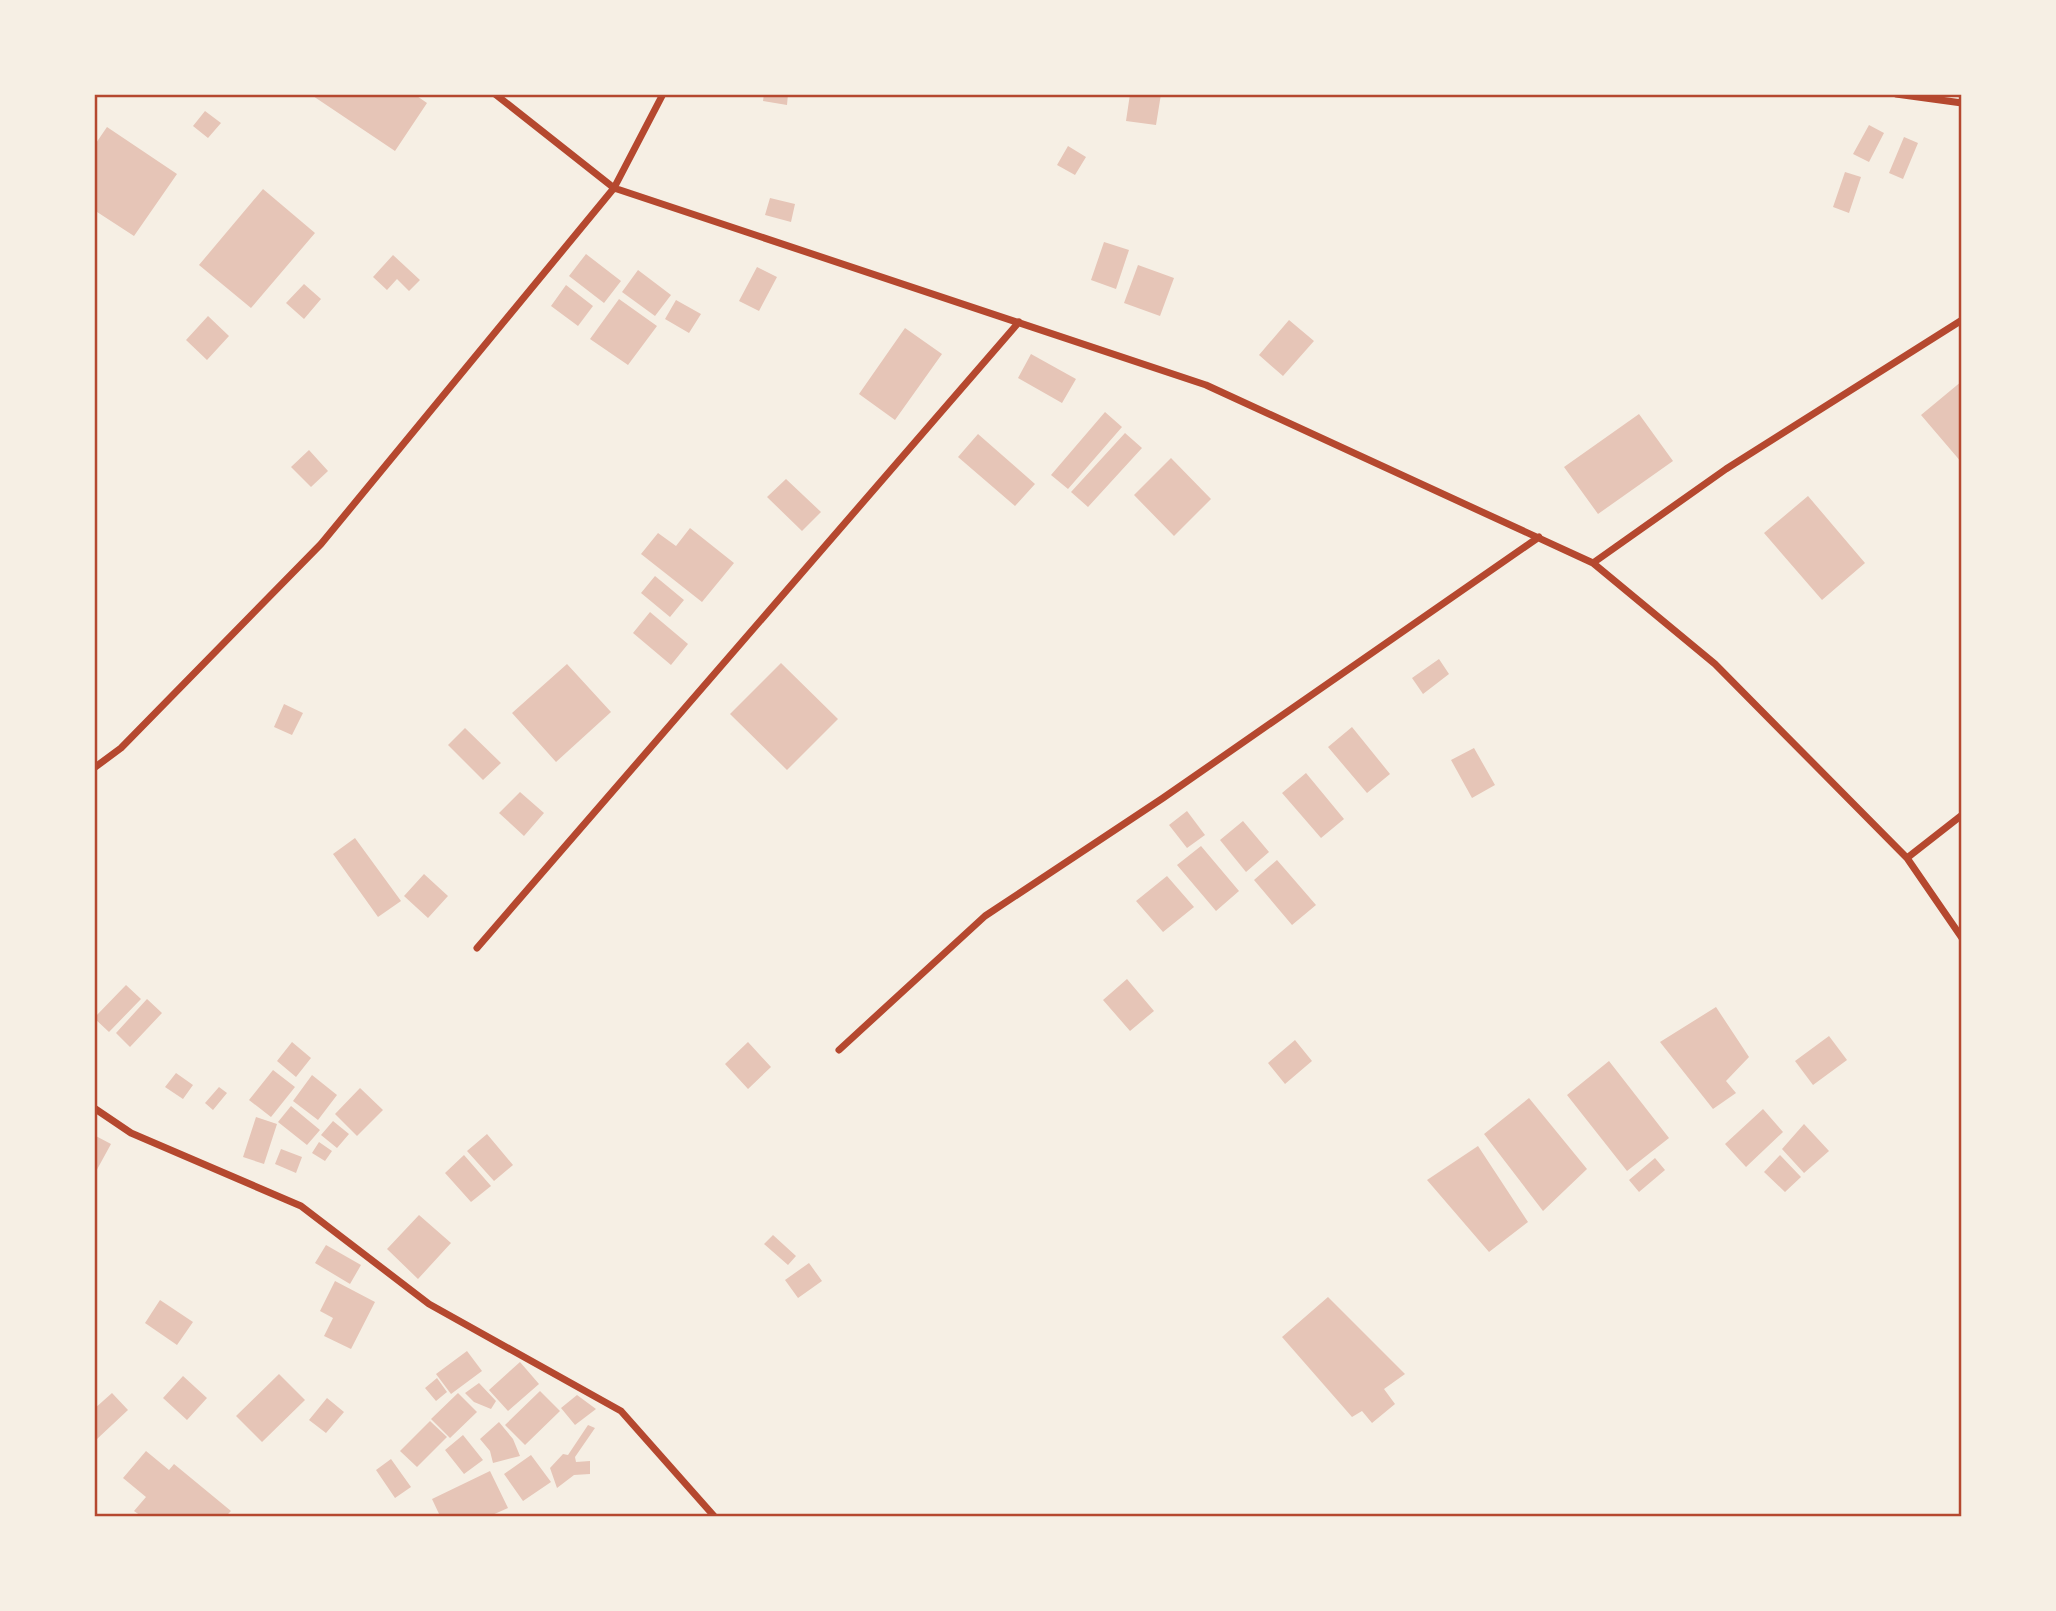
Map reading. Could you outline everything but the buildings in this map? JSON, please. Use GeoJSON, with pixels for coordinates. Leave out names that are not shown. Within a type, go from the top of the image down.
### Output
{"type":"FeatureCollection","features":[{"type":"Feature","properties":{"kind":"street"},"geometry":{"type":"LineString","coordinates":[[495,94],[614,188],[1206,385],[1593,563],[1715,664],[1907,858],[1962,938]]}},
{"type":"Feature","properties":{"kind":"street"},"geometry":{"type":"LineString","coordinates":[[94,768],[121,748],[321,544],[614,188],[663,94]]}},
{"type":"Feature","properties":{"kind":"street"},"geometry":{"type":"LineString","coordinates":[[1896,94],[1962,103]]}},
{"type":"Feature","properties":{"kind":"street"},"geometry":{"type":"LineString","coordinates":[[1593,563],[1726,469],[1962,320]]}},
{"type":"Feature","properties":{"kind":"street"},"geometry":{"type":"LineString","coordinates":[[477,948],[1019,322]]}},
{"type":"Feature","properties":{"kind":"street"},"geometry":{"type":"LineString","coordinates":[[839,1050],[985,916],[1163,798],[1539,537]]}},
{"type":"Feature","properties":{"kind":"street"},"geometry":{"type":"LineString","coordinates":[[1907,858],[1962,815]]}},
{"type":"Feature","properties":{"kind":"street"},"geometry":{"type":"LineString","coordinates":[[94,1108],[131,1133],[301,1206],[429,1304],[621,1411],[714,1517]]}}]}
